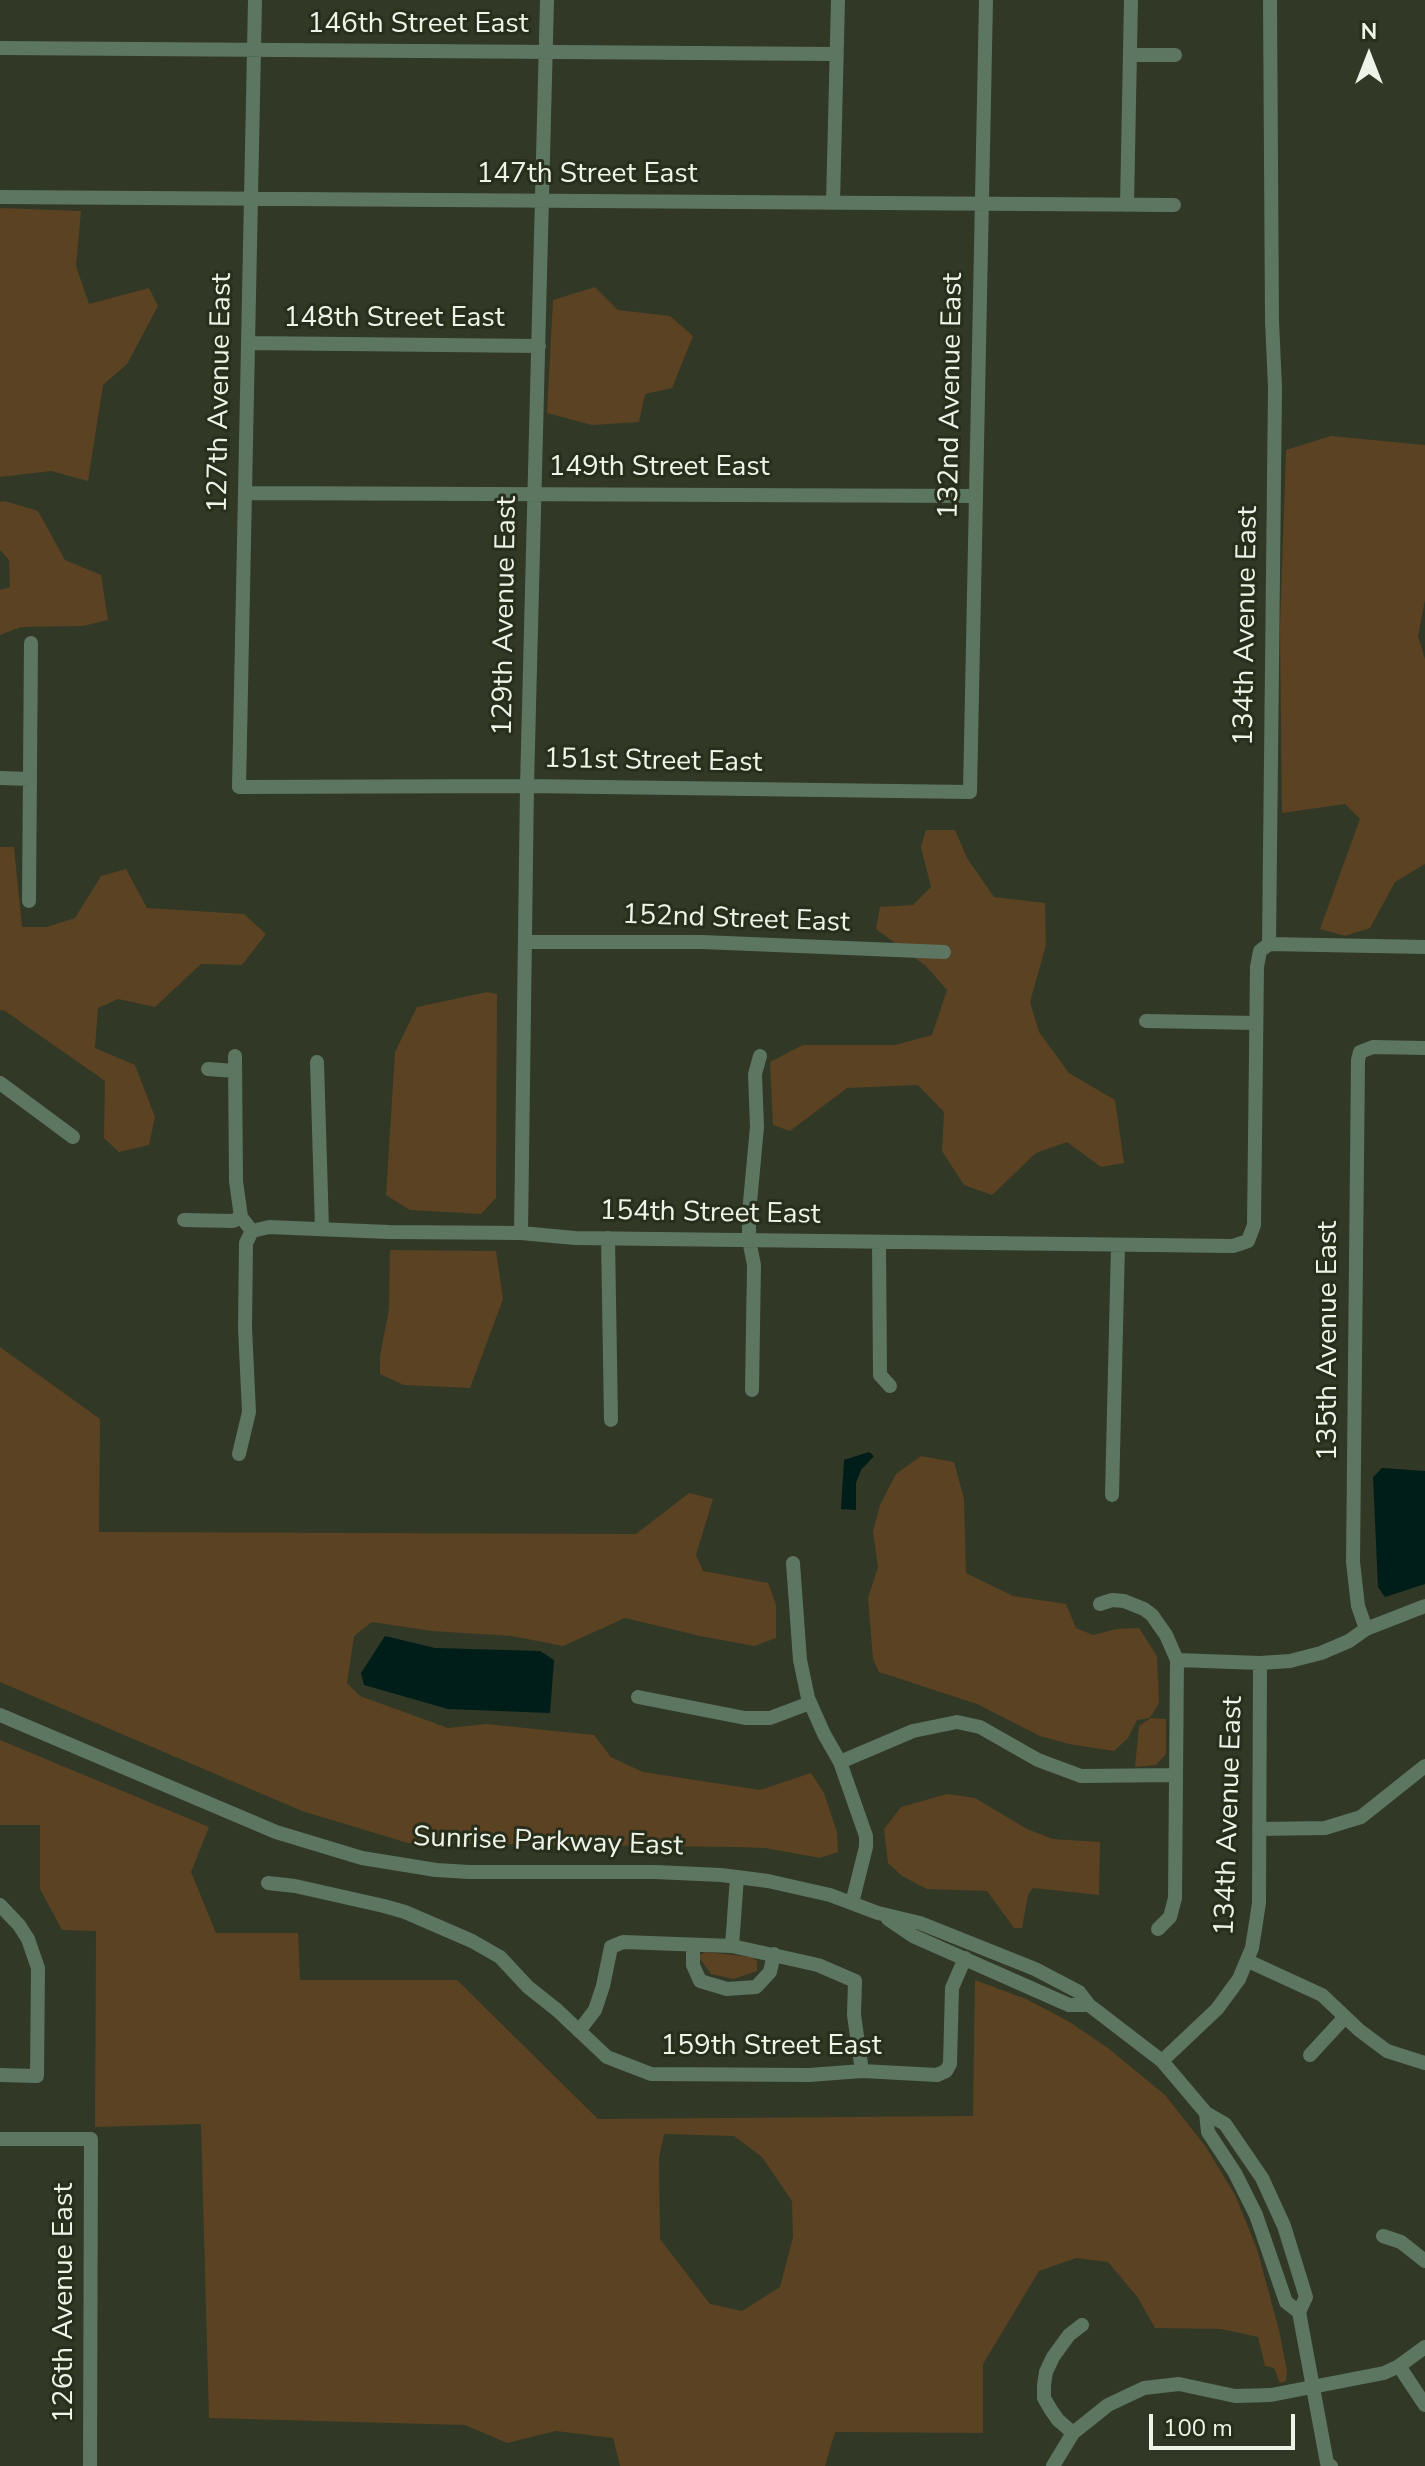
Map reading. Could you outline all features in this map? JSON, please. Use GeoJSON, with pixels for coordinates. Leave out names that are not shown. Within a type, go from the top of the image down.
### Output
{"type":"FeatureCollection","features":[{"type":"Feature","properties":{"kind":"street","name":"127th Avenue East"},"geometry":{"type":"LineString","coordinates":[[239,787],[255,0]]}},
{"type":"Feature","properties":{"kind":"street","name":"129th Avenue East"},"geometry":{"type":"LineString","coordinates":[[521,1233],[527,786],[547,0]]}},
{"type":"Feature","properties":{"kind":"street"},"geometry":{"type":"LineString","coordinates":[[833,203],[838,0]]}},
{"type":"Feature","properties":{"kind":"street","name":"132nd Avenue East"},"geometry":{"type":"LineString","coordinates":[[970,792],[986,0]]}},
{"type":"Feature","properties":{"kind":"street"},"geometry":{"type":"LineString","coordinates":[[1127,205],[1131,0]]}},
{"type":"Feature","properties":{"kind":"street","name":"134th Avenue East"},"geometry":{"type":"LineString","coordinates":[[1245,1244],[1252,1233],[1254,1209],[1258,955],[1269,944],[1275,398],[1270,0]]}},
{"type":"Feature","properties":{"kind":"street","name":"146th Street East"},"geometry":{"type":"LineString","coordinates":[[0,48],[836,54]]}},
{"type":"Feature","properties":{"kind":"street"},"geometry":{"type":"LineString","coordinates":[[1130,55],[1175,55]]}},
{"type":"Feature","properties":{"kind":"street","name":"147th Street East"},"geometry":{"type":"LineString","coordinates":[[0,197],[1174,205]]}},
{"type":"Feature","properties":{"kind":"street","name":"148th Street East"},"geometry":{"type":"LineString","coordinates":[[248,343],[539,346]]}},
{"type":"Feature","properties":{"kind":"street","name":"149th Street East"},"geometry":{"type":"LineString","coordinates":[[245,493],[976,496]]}},
{"type":"Feature","properties":{"kind":"street"},"geometry":{"type":"LineString","coordinates":[[29,901],[31,643]]}},
{"type":"Feature","properties":{"kind":"street"},"geometry":{"type":"LineString","coordinates":[[0,778],[30,779]]}},
{"type":"Feature","properties":{"kind":"street","name":"151st Street East"},"geometry":{"type":"LineString","coordinates":[[239,787],[527,786],[970,792]]}},
{"type":"Feature","properties":{"kind":"street","name":"152nd Street East"},"geometry":{"type":"LineString","coordinates":[[526,942],[702,942],[944,952]]}},
{"type":"Feature","properties":{"kind":"street"},"geometry":{"type":"LineString","coordinates":[[1269,944],[1425,947]]}},
{"type":"Feature","properties":{"kind":"street"},"geometry":{"type":"LineString","coordinates":[[1146,1021],[1256,1023]]}},
{"type":"Feature","properties":{"kind":"street","name":"135th Avenue East"},"geometry":{"type":"LineString","coordinates":[[1366,1629],[1358,1606],[1353,1562],[1358,1060],[1360,1052],[1373,1047],[1425,1048]]}},
{"type":"Feature","properties":{"kind":"street"},"geometry":{"type":"LineString","coordinates":[[752,1390],[754,1265],[749,1240],[757,1127],[755,1074],[760,1056]]}},
{"type":"Feature","properties":{"kind":"street"},"geometry":{"type":"LineString","coordinates":[[317,1062],[322,1229]]}},
{"type":"Feature","properties":{"kind":"street"},"geometry":{"type":"LineString","coordinates":[[208,1069],[235,1063],[236,1181],[241,1217],[252,1231],[246,1243],[245,1328],[249,1412],[239,1454]]}},
{"type":"Feature","properties":{"kind":"street"},"geometry":{"type":"LineString","coordinates":[[0,1083],[73,1137]]}},
{"type":"Feature","properties":{"kind":"street"},"geometry":{"type":"LineString","coordinates":[[184,1220],[233,1221],[241,1217]]}},
{"type":"Feature","properties":{"kind":"street","name":"154th Street East"},"geometry":{"type":"LineString","coordinates":[[252,1231],[269,1227],[521,1233],[575,1238],[879,1244],[1245,1244]]}},
{"type":"Feature","properties":{"kind":"street"},"geometry":{"type":"LineString","coordinates":[[608,1238],[611,1420]]}},
{"type":"Feature","properties":{"kind":"street"},"geometry":{"type":"LineString","coordinates":[[879,1244],[880,1375],[890,1386]]}},
{"type":"Feature","properties":{"kind":"street"},"geometry":{"type":"LineString","coordinates":[[1112,1495],[1118,1245]]}},
{"type":"Feature","properties":{"kind":"street"},"geometry":{"type":"LineString","coordinates":[[793,1563],[800,1660],[810,1703],[840,1762],[866,1836],[852,1903]]}},
{"type":"Feature","properties":{"kind":"street"},"geometry":{"type":"LineString","coordinates":[[1100,1604],[1112,1600],[1124,1601],[1144,1609],[1166,1635],[1177,1660],[1175,1898],[1170,1917],[1158,1929]]}},
{"type":"Feature","properties":{"kind":"street"},"geometry":{"type":"LineString","coordinates":[[1177,1660],[1290,1661],[1321,1653],[1349,1641],[1366,1629],[1425,1606]]}},
{"type":"Feature","properties":{"kind":"street","name":"134th Avenue East"},"geometry":{"type":"LineString","coordinates":[[1162,2061],[1217,2009],[1239,1979],[1248,1961],[1257,1925],[1260,1663]]}},
{"type":"Feature","properties":{"kind":"street"},"geometry":{"type":"LineString","coordinates":[[638,1697],[745,1718],[770,1718],[810,1703]]}},
{"type":"Feature","properties":{"kind":"street","name":"Sunrise Parkway East"},"geometry":{"type":"LineString","coordinates":[[0,1715],[276,1832],[362,1858],[469,1872],[655,1872],[737,1877],[799,1888],[920,1923],[1035,1969],[1079,1992],[1089,2005],[1162,2061]]}},
{"type":"Feature","properties":{"kind":"street"},"geometry":{"type":"LineString","coordinates":[[840,1762],[913,1731],[957,1722],[980,1727],[1038,1760],[1081,1776],[1175,1775]]}},
{"type":"Feature","properties":{"kind":"street"},"geometry":{"type":"LineString","coordinates":[[1259,1829],[1325,1828],[1361,1817],[1380,1805],[1425,1766]]}},
{"type":"Feature","properties":{"kind":"street"},"geometry":{"type":"LineString","coordinates":[[732,1946],[737,1877]]}},
{"type":"Feature","properties":{"kind":"street","name":"159th Street East"},"geometry":{"type":"LineString","coordinates":[[268,1883],[384,1906],[472,1941],[500,1957],[528,1987],[614,2061],[651,2074],[809,2075],[862,2071],[928,2076],[946,2071],[951,2056],[952,1988],[965,1958]]}},
{"type":"Feature","properties":{"kind":"street"},"geometry":{"type":"LineString","coordinates":[[0,1905],[28,1939],[38,1968],[37,2076],[0,2075]]}},
{"type":"Feature","properties":{"kind":"street","name":"Sunrise Parkway East"},"geometry":{"type":"LineString","coordinates":[[878,1913],[913,1936],[1069,2005],[1089,2005]]}},
{"type":"Feature","properties":{"kind":"street"},"geometry":{"type":"LineString","coordinates":[[579,2031],[595,2010],[611,1947],[623,1942],[732,1946],[818,1965],[855,1981],[854,2015],[862,2071]]}},
{"type":"Feature","properties":{"kind":"street"},"geometry":{"type":"LineString","coordinates":[[693,1945],[693,1965],[700,1981],[727,1989],[756,1987],[770,1972],[774,1954]]}},
{"type":"Feature","properties":{"kind":"street"},"geometry":{"type":"LineString","coordinates":[[1248,1961],[1322,1995],[1387,2051],[1425,2063]]}},
{"type":"Feature","properties":{"kind":"street"},"geometry":{"type":"LineString","coordinates":[[1310,2055],[1345,2017]]}},
{"type":"Feature","properties":{"kind":"street"},"geometry":{"type":"LineString","coordinates":[[1162,2061],[1206,2113],[1225,2124],[1262,2178],[1284,2226],[1306,2297],[1299,2312],[1328,2465]]}},
{"type":"Feature","properties":{"kind":"street"},"geometry":{"type":"LineString","coordinates":[[1206,2113],[1208,2132],[1235,2173],[1256,2215],[1286,2302],[1299,2312]]}},
{"type":"Feature","properties":{"kind":"street","name":"126th Avenue East"},"geometry":{"type":"LineString","coordinates":[[0,2139],[91,2139],[90,2466]]}},
{"type":"Feature","properties":{"kind":"street"},"geometry":{"type":"LineString","coordinates":[[1383,2236],[1401,2242],[1425,2261]]}},
{"type":"Feature","properties":{"kind":"street"},"geometry":{"type":"LineString","coordinates":[[1073,2433],[1051,2410],[1044,2398],[1044,2385],[1053,2357],[1069,2335],[1082,2325]]}},
{"type":"Feature","properties":{"kind":"street"},"geometry":{"type":"LineString","coordinates":[[1053,2466],[1073,2433],[1108,2405],[1144,2388],[1179,2384],[1254,2397],[1363,2379],[1399,2366],[1425,2347]]}},
{"type":"Feature","properties":{"kind":"street"},"geometry":{"type":"LineString","coordinates":[[1399,2366],[1425,2405]]}},
{"type":"Feature","properties":{"kind":"shaded area"},"geometry":{"type":"Polygon","coordinates":[[[0,208],[81,211],[76,266],[89,304],[149,288],[158,306],[127,364],[103,385],[88,481],[51,471],[0,477],[0,208]]]}},
{"type":"Feature","properties":{"kind":"shaded area"},"geometry":{"type":"Polygon","coordinates":[[[595,287],[618,310],[670,316],[693,336],[672,388],[645,394],[639,422],[592,425],[547,413],[553,300],[595,287]]]}},
{"type":"Feature","properties":{"kind":"shaded area"},"geometry":{"type":"Polygon","coordinates":[[[1331,436],[1425,445],[1425,600],[1418,636],[1425,659],[1425,864],[1395,882],[1370,928],[1345,936],[1320,929],[1360,819],[1345,804],[1282,813],[1280,629],[1286,450],[1331,436]]]}},
{"type":"Feature","properties":{"kind":"shaded area"},"geometry":{"type":"Polygon","coordinates":[[[0,502],[38,511],[65,560],[101,575],[108,620],[83,626],[21,627],[0,635],[0,590],[10,587],[9,560],[0,550],[0,502]]]}},
{"type":"Feature","properties":{"kind":"shaded area"},"geometry":{"type":"Polygon","coordinates":[[[926,830],[955,830],[967,858],[994,897],[1045,903],[1046,945],[1030,1002],[1039,1032],[1069,1073],[1115,1100],[1124,1163],[1101,1167],[1067,1142],[1036,1153],[992,1195],[964,1185],[942,1151],[944,1112],[918,1085],[847,1088],[790,1131],[773,1125],[770,1062],[803,1045],[895,1045],[932,1035],[947,990],[926,966],[876,929],[880,907],[913,905],[931,887],[921,847],[926,830]]]}},
{"type":"Feature","properties":{"kind":"shaded area"},"geometry":{"type":"Polygon","coordinates":[[[0,847],[14,847],[22,927],[47,927],[75,918],[101,876],[126,869],[147,908],[244,914],[266,934],[242,965],[201,964],[155,1007],[118,999],[98,1008],[95,1048],[135,1065],[155,1117],[149,1145],[119,1152],[104,1138],[105,1081],[0,1010],[0,847]]]}},
{"type":"Feature","properties":{"kind":"shaded area"},"geometry":{"type":"Polygon","coordinates":[[[487,992],[497,994],[496,1198],[481,1214],[410,1210],[386,1195],[395,1052],[417,1007],[487,992]]]}},
{"type":"Feature","properties":{"kind":"shaded area"},"geometry":{"type":"Polygon","coordinates":[[[390,1250],[496,1251],[503,1299],[470,1388],[404,1385],[380,1374],[380,1356],[389,1309],[390,1250]]]}},
{"type":"Feature","properties":{"kind":"shaded area"},"geometry":{"type":"Polygon","coordinates":[[[0,1347],[100,1419],[99,1532],[636,1534],[689,1493],[713,1499],[696,1555],[703,1571],[768,1583],[776,1605],[776,1638],[754,1646],[625,1618],[563,1646],[512,1636],[432,1631],[372,1622],[354,1636],[347,1683],[360,1696],[448,1728],[486,1724],[594,1735],[611,1757],[643,1772],[760,1790],[811,1773],[824,1793],[837,1832],[838,1852],[820,1858],[765,1848],[408,1843],[302,1811],[0,1682],[0,1347]]]}},
{"type":"Feature","properties":{"kind":"shaded area"},"geometry":{"type":"Polygon","coordinates":[[[921,1456],[954,1462],[964,1499],[966,1573],[1013,1596],[1066,1604],[1076,1628],[1093,1635],[1116,1629],[1139,1628],[1157,1656],[1159,1703],[1150,1718],[1137,1720],[1128,1738],[1114,1751],[1040,1736],[977,1704],[879,1672],[873,1659],[868,1598],[878,1567],[873,1531],[880,1505],[896,1474],[921,1456]]]}},
{"type":"Feature","properties":{"kind":"shaded area"},"geometry":{"type":"Polygon","coordinates":[[[1151,1718],[1166,1719],[1166,1754],[1156,1765],[1135,1767],[1139,1726],[1151,1718]]]}},
{"type":"Feature","properties":{"kind":"shaded area"},"geometry":{"type":"Polygon","coordinates":[[[0,1740],[209,1827],[191,1872],[216,1933],[298,1933],[300,1980],[457,1980],[598,2119],[973,2116],[975,1980],[1026,1999],[1068,2021],[1108,2048],[1165,2095],[1206,2147],[1235,2195],[1257,2249],[1279,2330],[1286,2381],[1280,2383],[1274,2368],[1265,2366],[1258,2337],[1221,2329],[1155,2328],[1138,2298],[1108,2262],[1076,2258],[1039,2271],[983,2364],[983,2433],[835,2432],[825,2466],[620,2466],[613,2438],[556,2431],[507,2443],[465,2425],[209,2418],[201,2124],[95,2127],[96,1931],[62,1930],[40,1889],[40,1825],[0,1825],[0,1740]],[[664,2134],[659,2158],[660,2239],[710,2304],[742,2311],[780,2287],[793,2237],[792,2201],[762,2157],[734,2136],[664,2134]]]}},
{"type":"Feature","properties":{"kind":"shaded area"},"geometry":{"type":"Polygon","coordinates":[[[947,1794],[975,1798],[1027,1829],[1053,1839],[1100,1842],[1099,1895],[1033,1888],[1028,1895],[1022,1928],[1014,1928],[987,1891],[927,1889],[902,1876],[888,1863],[884,1829],[901,1807],[947,1794]]]}},
{"type":"Feature","properties":{"kind":"shaded area"},"geometry":{"type":"Polygon","coordinates":[[[705,1952],[752,1957],[757,1961],[757,1971],[734,1979],[711,1974],[700,1959],[705,1952]]]}},
{"type":"Feature","properties":{"kind":"water"},"geometry":{"type":"Polygon","coordinates":[[[869,1452],[874,1456],[861,1470],[856,1483],[856,1510],[841,1509],[844,1460],[869,1452]]]}},
{"type":"Feature","properties":{"kind":"water"},"geometry":{"type":"Polygon","coordinates":[[[1382,1468],[1425,1471],[1425,1584],[1385,1597],[1378,1587],[1373,1477],[1382,1468]]]}},
{"type":"Feature","properties":{"kind":"water"},"geometry":{"type":"Polygon","coordinates":[[[385,1636],[435,1648],[540,1651],[554,1660],[550,1713],[448,1709],[364,1685],[361,1673],[385,1636]]]}}]}
